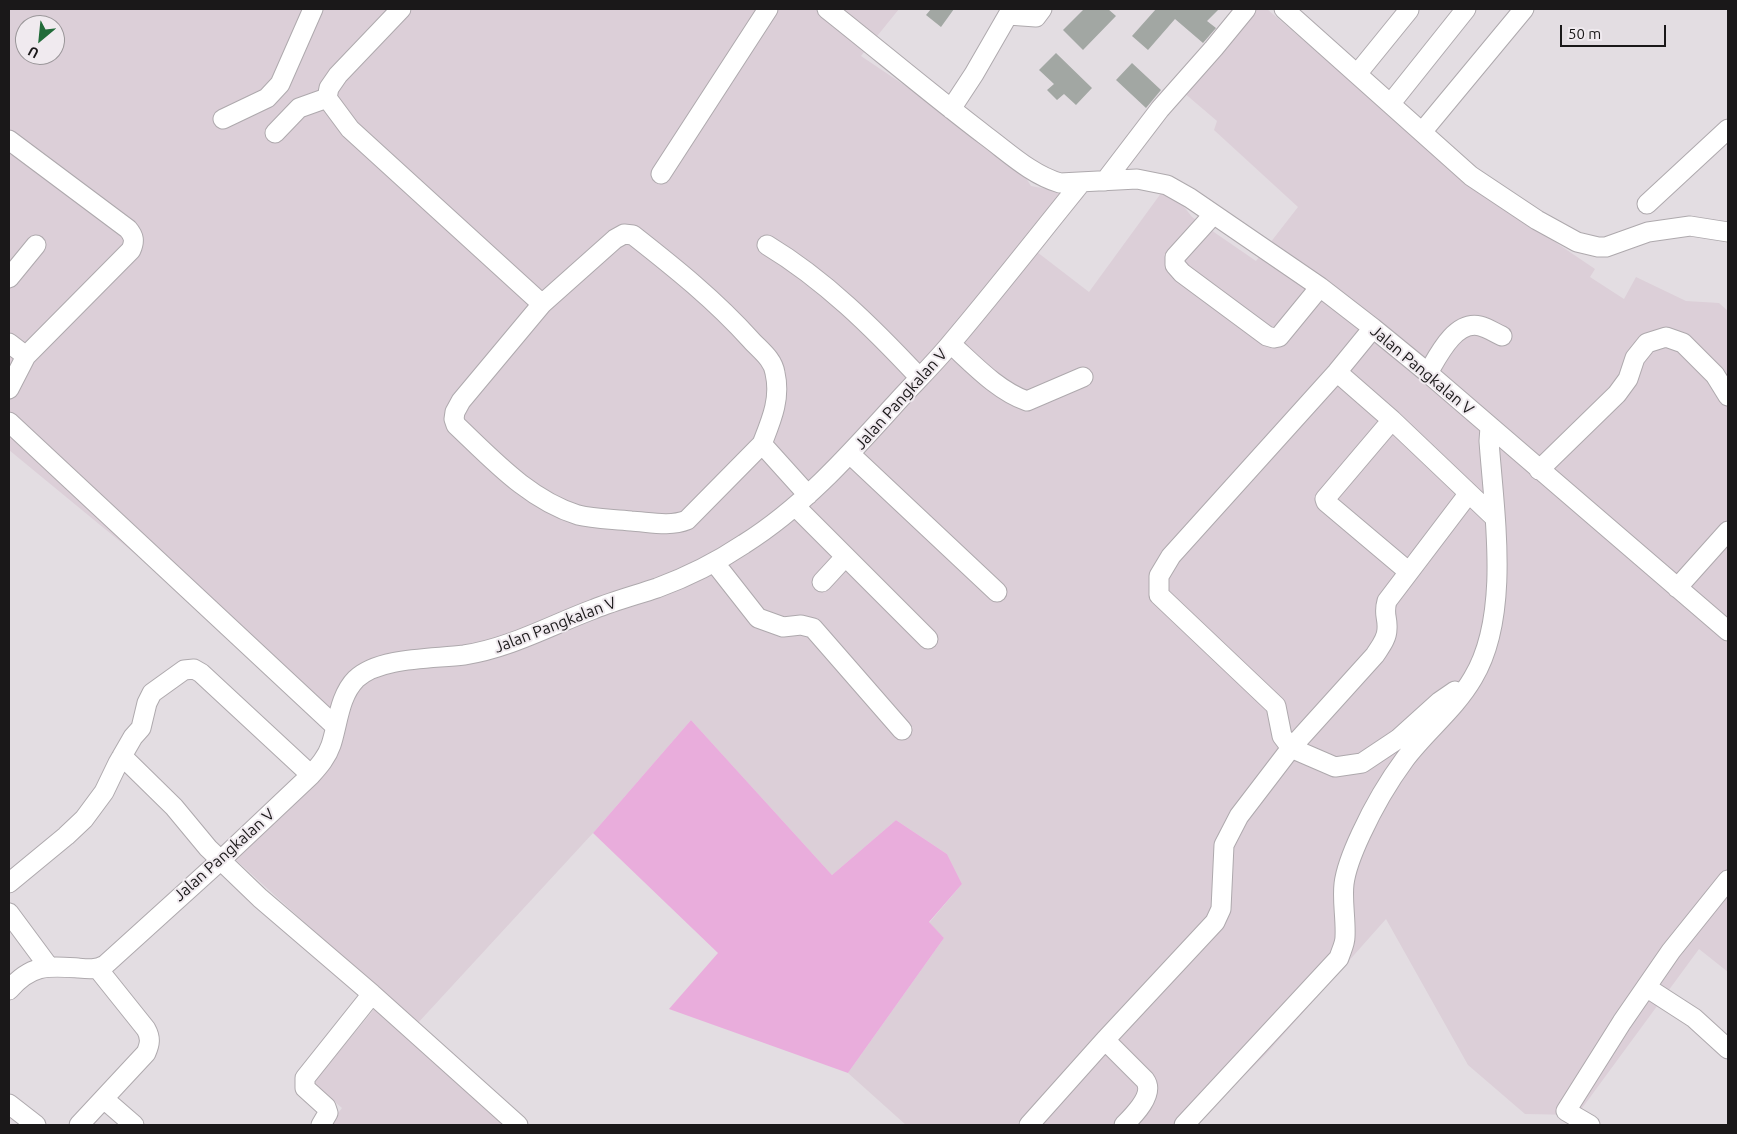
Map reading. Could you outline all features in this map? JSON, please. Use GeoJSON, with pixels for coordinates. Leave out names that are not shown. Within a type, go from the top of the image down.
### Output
{"type":"FeatureCollection","features":[{"type":"Feature","properties":{"kind":"street"},"geometry":{"type":"LineString","coordinates":[[223,119],[267,98],[280,84],[313,9]]}},
{"type":"Feature","properties":{"kind":"street"},"geometry":{"type":"LineString","coordinates":[[401,9],[338,75],[329,88],[328,98],[350,129],[542,304]]}},
{"type":"Feature","properties":{"kind":"street"},"geometry":{"type":"LineString","coordinates":[[661,174],[768,9]]}},
{"type":"Feature","properties":{"kind":"street","name":"Jalan Pangkalan V"},"geometry":{"type":"LineString","coordinates":[[827,9],[951,109],[1032,170],[1049,180],[1060,183],[1081,183],[1137,178],[1166,185],[1190,198],[1320,287],[1428,373],[1728,631]]}},
{"type":"Feature","properties":{"kind":"street"},"geometry":{"type":"LineString","coordinates":[[951,109],[974,74],[1008,15],[1036,17],[1042,9]]}},
{"type":"Feature","properties":{"kind":"street"},"geometry":{"type":"LineString","coordinates":[[1105,181],[1160,109],[1246,9]]}},
{"type":"Feature","properties":{"kind":"street"},"geometry":{"type":"LineString","coordinates":[[1284,9],[1471,176],[1537,220],[1577,242],[1606,247],[1648,232],[1690,226],[1728,232]]}},
{"type":"Feature","properties":{"kind":"street"},"geometry":{"type":"LineString","coordinates":[[1391,103],[1466,9]]}},
{"type":"Feature","properties":{"kind":"street"},"geometry":{"type":"LineString","coordinates":[[1422,132],[1524,9]]}},
{"type":"Feature","properties":{"kind":"street"},"geometry":{"type":"LineString","coordinates":[[1357,74],[1409,10]]}},
{"type":"Feature","properties":{"kind":"street"},"geometry":{"type":"LineString","coordinates":[[275,133],[299,108],[328,98]]}},
{"type":"Feature","properties":{"kind":"street"},"geometry":{"type":"LineString","coordinates":[[1647,204],[1728,129]]}},
{"type":"Feature","properties":{"kind":"street"},"geometry":{"type":"LineString","coordinates":[[9,140],[134,235],[134,244],[130,250],[26,356],[9,389]]}},
{"type":"Feature","properties":{"kind":"street","name":"Jalan Pangkalan V"},"geometry":{"type":"LineString","coordinates":[[98,969],[105,965],[221,860],[311,775],[323,760],[330,746],[344,699],[355,680],[363,674],[378,666],[392,662],[444,658],[494,649],[596,608],[683,578],[756,537],[801,501],[850,454],[950,344],[1081,183]]}},
{"type":"Feature","properties":{"kind":"street"},"geometry":{"type":"LineString","coordinates":[[1213,215],[1175,257],[1175,266],[1267,336],[1279,337],[1320,287]]}},
{"type":"Feature","properties":{"kind":"street"},"geometry":{"type":"LineString","coordinates":[[624,234],[633,235],[685,275],[729,315],[771,362],[775,371],[777,400],[762,444],[687,520],[678,524],[663,524],[580,516],[563,510],[525,487],[456,425],[454,418],[455,412],[465,396],[542,304],[615,239],[624,234]]}},
{"type":"Feature","properties":{"kind":"street"},"geometry":{"type":"LineString","coordinates":[[9,278],[36,244]]}},
{"type":"Feature","properties":{"kind":"street"},"geometry":{"type":"LineString","coordinates":[[767,245],[814,276],[920,377]]}},
{"type":"Feature","properties":{"kind":"street"},"geometry":{"type":"LineString","coordinates":[[1428,373],[1439,353],[1454,334],[1467,327],[1479,325],[1502,336]]}},
{"type":"Feature","properties":{"kind":"street"},"geometry":{"type":"LineString","coordinates":[[1373,328],[1337,372],[1171,556],[1159,576],[1159,595],[1276,706],[1282,736],[1291,748],[1335,767],[1362,763],[1398,740],[1438,702],[1473,680]]}},
{"type":"Feature","properties":{"kind":"street"},"geometry":{"type":"LineString","coordinates":[[1539,470],[1617,394],[1628,380],[1635,358],[1647,343],[1666,337],[1683,343],[1715,375],[1728,396]]}},
{"type":"Feature","properties":{"kind":"street"},"geometry":{"type":"LineString","coordinates":[[9,343],[26,356]]}},
{"type":"Feature","properties":{"kind":"street"},"geometry":{"type":"LineString","coordinates":[[950,344],[1013,396],[1027,400],[1083,377]]}},
{"type":"Feature","properties":{"kind":"street"},"geometry":{"type":"LineString","coordinates":[[1337,372],[1392,420],[1494,517]]}},
{"type":"Feature","properties":{"kind":"street"},"geometry":{"type":"LineString","coordinates":[[1392,420],[1325,499],[1326,502],[1409,572]]}},
{"type":"Feature","properties":{"kind":"street"},"geometry":{"type":"LineString","coordinates":[[9,422],[335,726]]}},
{"type":"Feature","properties":{"kind":"street"},"geometry":{"type":"LineString","coordinates":[[1184,1125],[1339,958],[1345,938],[1344,882],[1352,854],[1371,812],[1405,759],[1473,680],[1488,645],[1494,612],[1496,569],[1489,441],[1490,427]]}},
{"type":"Feature","properties":{"kind":"street"},"geometry":{"type":"LineString","coordinates":[[762,444],[801,501],[845,557],[928,639]]}},
{"type":"Feature","properties":{"kind":"street"},"geometry":{"type":"LineString","coordinates":[[850,454],[997,592]]}},
{"type":"Feature","properties":{"kind":"street"},"geometry":{"type":"LineString","coordinates":[[1029,1125],[1215,922],[1221,909],[1224,845],[1239,816],[1291,748],[1375,655],[1384,641],[1387,628],[1384,611],[1387,601],[1469,494]]}},
{"type":"Feature","properties":{"kind":"street"},"geometry":{"type":"LineString","coordinates":[[1677,588],[1728,531]]}},
{"type":"Feature","properties":{"kind":"street"},"geometry":{"type":"LineString","coordinates":[[822,582],[845,557]]}},
{"type":"Feature","properties":{"kind":"street"},"geometry":{"type":"LineString","coordinates":[[714,562],[758,618],[783,626],[801,625],[814,628],[902,730]]}},
{"type":"Feature","properties":{"kind":"street"},"geometry":{"type":"LineString","coordinates":[[9,883],[84,819],[104,792],[122,756],[133,737],[141,728],[152,693],[184,670],[194,669],[201,672],[311,775]]}},
{"type":"Feature","properties":{"kind":"street"},"geometry":{"type":"LineString","coordinates":[[122,756],[174,807],[221,860],[260,898],[372,994],[518,1125]]}},
{"type":"Feature","properties":{"kind":"street"},"geometry":{"type":"LineString","coordinates":[[1590,1125],[1566,1111],[1622,1022],[1671,951],[1728,880]]}},
{"type":"Feature","properties":{"kind":"street"},"geometry":{"type":"LineString","coordinates":[[9,913],[49,966]]}},
{"type":"Feature","properties":{"kind":"street"},"geometry":{"type":"LineString","coordinates":[[9,990],[29,972],[49,966],[98,969],[150,1036],[150,1044],[146,1053],[79,1125]]}},
{"type":"Feature","properties":{"kind":"street"},"geometry":{"type":"LineString","coordinates":[[1646,988],[1694,1018],[1728,1049]]}},
{"type":"Feature","properties":{"kind":"street"},"geometry":{"type":"LineString","coordinates":[[321,1125],[328,1113],[326,1106],[306,1088],[305,1078],[372,994]]}},
{"type":"Feature","properties":{"kind":"street"},"geometry":{"type":"LineString","coordinates":[[1105,1040],[1145,1080],[1149,1088],[1134,1115],[1124,1125]]}},
{"type":"Feature","properties":{"kind":"street"},"geometry":{"type":"LineString","coordinates":[[104,1099],[134,1125]]}},
{"type":"Feature","properties":{"kind":"street"},"geometry":{"type":"LineString","coordinates":[[9,1104],[36,1125]]}},
{"type":"Feature","properties":{"kind":"shaded area"},"geometry":{"type":"Polygon","coordinates":[[[9,9],[899,9],[861,56],[1014,159],[1031,186],[1084,196],[1037,252],[1089,292],[1167,185],[1192,217],[1256,261],[1298,207],[1214,130],[1217,121],[1183,92],[1254,9],[1267,9],[1478,190],[1595,269],[1590,277],[1624,299],[1636,277],[1686,301],[1719,303],[1728,311],[1728,972],[1699,949],[1577,1115],[1525,1114],[1468,1065],[1386,919],[1266,1054],[1194,1125],[906,1125],[848,1073],[944,938],[929,923],[962,884],[947,854],[896,820],[832,875],[691,720],[593,833],[417,1024],[524,1125],[329,1125],[342,1108],[313,1083],[385,996],[235,859],[342,737],[201,608],[9,450],[9,9]]]}},
{"type":"Feature","properties":{"kind":"shaded area"},"geometry":{"type":"Polygon","coordinates":[[[691,720],[832,875],[896,820],[947,854],[962,884],[929,922],[944,938],[848,1073],[669,1009],[718,953],[593,833],[691,720]]]}},
{"type":"Feature","properties":{"kind":"building"},"geometry":{"type":"Polygon","coordinates":[[[931,9],[954,9],[941,27],[926,15],[931,9]]]}},
{"type":"Feature","properties":{"kind":"building"},"geometry":{"type":"Polygon","coordinates":[[[1084,9],[1108,9],[1116,16],[1083,50],[1063,30],[1084,9]]]}},
{"type":"Feature","properties":{"kind":"building"},"geometry":{"type":"Polygon","coordinates":[[[1156,9],[1219,9],[1207,21],[1216,28],[1203,43],[1175,19],[1148,50],[1132,36],[1156,9]]]}},
{"type":"Feature","properties":{"kind":"building"},"geometry":{"type":"Polygon","coordinates":[[[1056,53],[1092,88],[1076,105],[1064,94],[1057,100],[1047,90],[1054,84],[1039,70],[1056,53]]]}},
{"type":"Feature","properties":{"kind":"building"},"geometry":{"type":"Polygon","coordinates":[[[1132,63],[1161,90],[1146,108],[1116,80],[1132,63]]]}}]}
